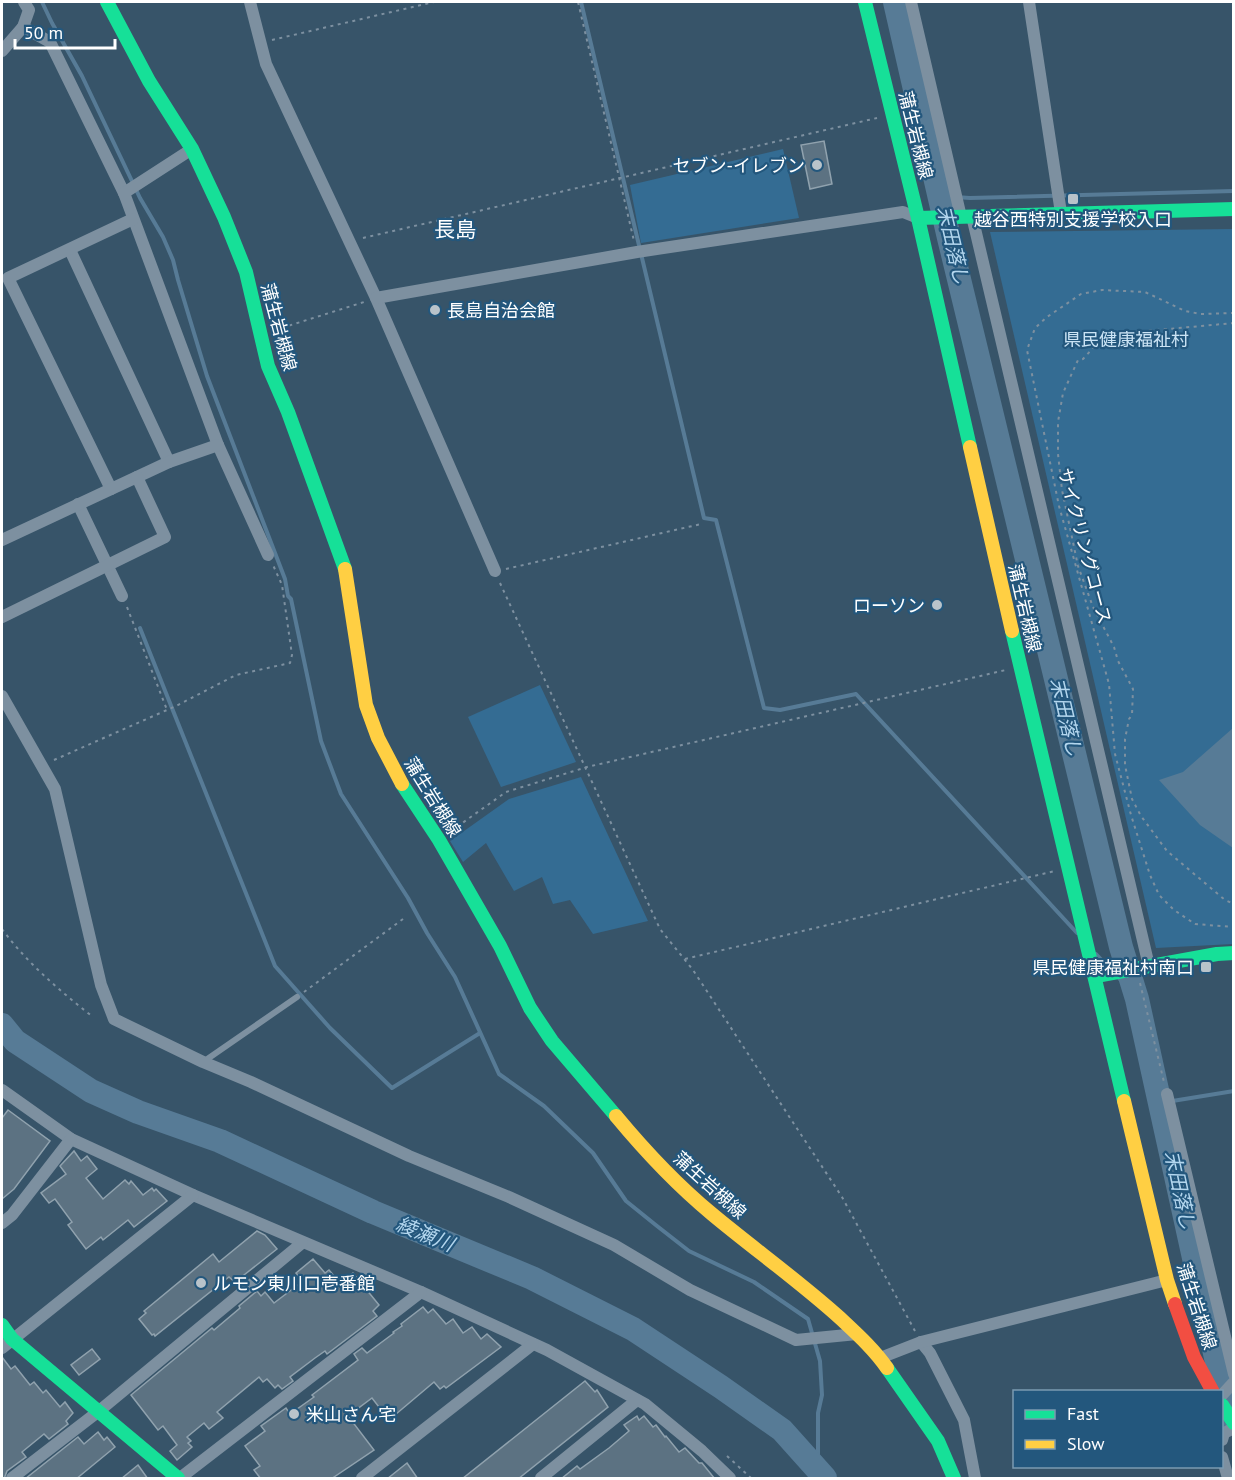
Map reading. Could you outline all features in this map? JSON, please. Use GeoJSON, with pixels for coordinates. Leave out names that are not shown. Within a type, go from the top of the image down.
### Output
{"type":"FeatureCollection","features":[{"type":"Feature","properties":{"kind":"main road","name":"蒲生岩槻線"},"geometry":{"type":"LineString","coordinates":[[107,2],[149,81],[192,149],[224,217],[246,272],[268,366],[288,412],[347,575],[366,705],[395,774],[439,840],[500,946],[530,1008],[552,1041],[642,1147],[686,1190],[711,1213],[820,1300],[880,1358],[938,1441],[954,1479]]}},
{"type":"Feature","properties":{"kind":"main road","name":"蒲生岩槻線"},"geometry":{"type":"LineString","coordinates":[[865,2],[918,218],[1020,666],[1167,1280],[1194,1357],[1212,1390]]}},
{"type":"Feature","properties":{"kind":"main road"},"geometry":{"type":"LineString","coordinates":[[918,218],[1233,209]]}},
{"type":"Feature","properties":{"kind":"main road"},"geometry":{"type":"LineString","coordinates":[[1096,976],[1233,953]]}},
{"type":"Feature","properties":{"kind":"main road"},"geometry":{"type":"LineString","coordinates":[[2,1325],[7,1343],[99,1411],[179,1479]]}},
{"type":"Feature","properties":{"kind":"main road"},"geometry":{"type":"LineString","coordinates":[[1223,1408],[1233,1423]]}},
{"type":"Feature","properties":{"kind":"street"},"geometry":{"type":"LineString","coordinates":[[2,51],[23,27],[29,10],[24,2]]}},
{"type":"Feature","properties":{"kind":"street"},"geometry":{"type":"LineString","coordinates":[[250,2],[266,64],[376,298],[495,571]]}},
{"type":"Feature","properties":{"kind":"street"},"geometry":{"type":"LineString","coordinates":[[911,2],[967,217],[1143,967]]}},
{"type":"Feature","properties":{"kind":"street"},"geometry":{"type":"LineString","coordinates":[[1029,2],[1061,213]]}},
{"type":"Feature","properties":{"kind":"street"},"geometry":{"type":"LineString","coordinates":[[23,27],[50,42],[124,193],[218,445],[268,555]]}},
{"type":"Feature","properties":{"kind":"street"},"geometry":{"type":"LineString","coordinates":[[124,193],[192,149]]}},
{"type":"Feature","properties":{"kind":"street"},"geometry":{"type":"LineString","coordinates":[[376,298],[641,252],[903,212],[918,218]]}},
{"type":"Feature","properties":{"kind":"street"},"geometry":{"type":"LineString","coordinates":[[111,489],[8,278],[133,219]]}},
{"type":"Feature","properties":{"kind":"street"},"geometry":{"type":"LineString","coordinates":[[70,250],[169,462]]}},
{"type":"Feature","properties":{"kind":"street"},"geometry":{"type":"LineString","coordinates":[[2,540],[169,462],[218,445]]}},
{"type":"Feature","properties":{"kind":"street"},"geometry":{"type":"LineString","coordinates":[[2,617],[165,537],[137,477]]}},
{"type":"Feature","properties":{"kind":"street"},"geometry":{"type":"LineString","coordinates":[[78,504],[122,596]]}},
{"type":"Feature","properties":{"kind":"street"},"geometry":{"type":"LineString","coordinates":[[2,696],[55,789],[101,985],[114,1019],[409,1156],[509,1197],[614,1245],[690,1290],[796,1340],[857,1334]]}},
{"type":"Feature","properties":{"kind":"street"},"geometry":{"type":"LineString","coordinates":[[2,1090],[71,1139],[193,1196],[421,1292],[533,1344],[637,1400],[702,1451],[730,1479]]}},
{"type":"Feature","properties":{"kind":"street"},"geometry":{"type":"LineString","coordinates":[[1167,1094],[1233,1374]]}},
{"type":"Feature","properties":{"kind":"street"},"geometry":{"type":"LineString","coordinates":[[2,1223],[12,1215],[71,1139]]}},
{"type":"Feature","properties":{"kind":"street"},"geometry":{"type":"LineString","coordinates":[[7,1343],[193,1196]]}},
{"type":"Feature","properties":{"kind":"street"},"geometry":{"type":"LineString","coordinates":[[12,1479],[99,1411],[302,1243]]}},
{"type":"Feature","properties":{"kind":"street"},"geometry":{"type":"LineString","coordinates":[[880,1358],[921,1342],[1167,1280]]}},
{"type":"Feature","properties":{"kind":"street"},"geometry":{"type":"LineString","coordinates":[[179,1479],[421,1292]]}},
{"type":"Feature","properties":{"kind":"street"},"geometry":{"type":"LineString","coordinates":[[921,1342],[930,1353],[964,1420],[975,1479]]}},
{"type":"Feature","properties":{"kind":"street"},"geometry":{"type":"LineString","coordinates":[[362,1479],[533,1344]]}},
{"type":"Feature","properties":{"kind":"street"},"geometry":{"type":"LineString","coordinates":[[541,1479],[637,1400]]}},
{"type":"Feature","properties":{"kind":"street"},"geometry":{"type":"LineString","coordinates":[[1223,1464],[1228,1479]]}},
{"type":"Feature","properties":{"kind":"lane"},"geometry":{"type":"LineString","coordinates":[[203,1062],[297,997]]}},
{"type":"Feature","properties":{"kind":"path"},"geometry":{"type":"LineString","coordinates":[[261,43],[434,2]]}},
{"type":"Feature","properties":{"kind":"path"},"geometry":{"type":"LineString","coordinates":[[578,2],[619,179],[641,252]]}},
{"type":"Feature","properties":{"kind":"path"},"geometry":{"type":"LineString","coordinates":[[348,242],[892,114]]}},
{"type":"Feature","properties":{"kind":"path","name":"サイクリングコース"},"geometry":{"type":"LineString","coordinates":[[1233,313],[1201,314],[1185,310],[1145,292],[1102,290],[1082,294],[1047,316],[1035,328],[1027,350],[1059,506],[1109,684],[1115,754],[1150,875],[1159,895],[1174,910],[1195,924],[1233,927]]}},
{"type":"Feature","properties":{"kind":"path"},"geometry":{"type":"LineString","coordinates":[[260,334],[376,298]]}},
{"type":"Feature","properties":{"kind":"path"},"geometry":{"type":"LineString","coordinates":[[1233,324],[1135,332],[1112,338],[1094,347],[1083,359],[1078,360],[1063,393],[1058,422],[1058,454],[1065,512],[1078,566],[1093,608],[1133,689],[1132,715],[1129,718],[1125,740],[1125,765],[1134,804],[1167,851],[1225,900],[1233,904]]}},
{"type":"Feature","properties":{"kind":"path"},"geometry":{"type":"LineString","coordinates":[[701,524],[495,571],[660,929],[685,959],[842,1197],[921,1342]]}},
{"type":"Feature","properties":{"kind":"path"},"geometry":{"type":"LineString","coordinates":[[43,765],[167,710],[236,675],[290,663],[292,655],[282,585],[268,555]]}},
{"type":"Feature","properties":{"kind":"path"},"geometry":{"type":"LineString","coordinates":[[122,596],[167,710]]}},
{"type":"Feature","properties":{"kind":"path"},"geometry":{"type":"LineString","coordinates":[[439,840],[506,792],[587,767],[1020,666]]}},
{"type":"Feature","properties":{"kind":"path"},"geometry":{"type":"LineString","coordinates":[[685,959],[1069,868]]}},
{"type":"Feature","properties":{"kind":"path"},"geometry":{"type":"LineString","coordinates":[[297,997],[404,919]]}},
{"type":"Feature","properties":{"kind":"path"},"geometry":{"type":"LineString","coordinates":[[2,929],[23,955],[93,1017]]}},
{"type":"Feature","properties":{"kind":"path"},"geometry":{"type":"LineString","coordinates":[[1143,967],[1167,1094]]}},
{"type":"Feature","properties":{"kind":"green space"},"geometry":{"type":"Polygon","coordinates":[[[783,149],[799,218],[641,243],[630,185],[783,149]]]}},
{"type":"Feature","properties":{"kind":"green space","name":"県民健康福祉村"},"geometry":{"type":"Polygon","coordinates":[[[1233,229],[1233,944],[1156,948],[990,232],[1233,229]]]}},
{"type":"Feature","properties":{"kind":"green space"},"geometry":{"type":"Polygon","coordinates":[[[540,685],[576,762],[501,787],[468,717],[540,685]]]}},
{"type":"Feature","properties":{"kind":"green space"},"geometry":{"type":"Polygon","coordinates":[[[581,777],[648,921],[593,934],[570,900],[553,904],[542,877],[514,891],[486,843],[463,862],[450,841],[509,799],[581,777]]]}},
{"type":"Feature","properties":{"kind":"shaded area"},"geometry":{"type":"Polygon","coordinates":[[[1233,728],[1233,848],[1200,825],[1159,780],[1183,772],[1233,728]]]}},
{"type":"Feature","properties":{"kind":"building","name":"セブン-イレブン"},"geometry":{"type":"Polygon","coordinates":[[[824,141],[832,184],[810,189],[801,145],[824,141]]]}},
{"type":"Feature","properties":{"kind":"building"},"geometry":{"type":"Polygon","coordinates":[[[8,1110],[50,1141],[14,1189],[2,1199],[2,1118],[8,1110]]]}},
{"type":"Feature","properties":{"kind":"building"},"geometry":{"type":"Polygon","coordinates":[[[74,1151],[81,1161],[87,1156],[97,1169],[86,1178],[103,1199],[125,1180],[129,1184],[131,1181],[143,1195],[152,1188],[154,1191],[156,1189],[167,1201],[134,1227],[128,1220],[103,1240],[101,1237],[86,1249],[68,1225],[72,1222],[55,1199],[49,1203],[41,1193],[66,1174],[60,1166],[74,1151]]]}},
{"type":"Feature","properties":{"kind":"building","name":"ルモン東川口壱番館"},"geometry":{"type":"Polygon","coordinates":[[[257,1231],[265,1235],[277,1249],[244,1275],[247,1278],[238,1285],[229,1277],[155,1336],[152,1335],[139,1319],[146,1313],[144,1311],[213,1254],[219,1262],[257,1231]]]}},
{"type":"Feature","properties":{"kind":"building"},"geometry":{"type":"Polygon","coordinates":[[[313,1259],[325,1273],[329,1270],[340,1283],[353,1273],[379,1305],[373,1311],[377,1316],[327,1354],[325,1351],[290,1377],[293,1381],[282,1389],[278,1385],[275,1388],[267,1379],[263,1382],[259,1377],[217,1412],[223,1418],[209,1429],[204,1423],[187,1437],[192,1447],[177,1460],[170,1451],[177,1445],[163,1426],[158,1430],[131,1395],[212,1328],[214,1330],[257,1291],[261,1296],[265,1292],[274,1303],[303,1281],[296,1273],[313,1259]]]}},
{"type":"Feature","properties":{"kind":"building"},"geometry":{"type":"Polygon","coordinates":[[[423,1307],[428,1313],[433,1309],[446,1324],[453,1319],[463,1333],[472,1327],[481,1339],[487,1334],[501,1347],[446,1388],[444,1386],[440,1389],[434,1382],[389,1420],[372,1398],[348,1416],[374,1450],[331,1479],[261,1479],[254,1470],[260,1466],[245,1446],[265,1431],[261,1426],[286,1408],[290,1414],[314,1397],[312,1395],[358,1360],[354,1354],[362,1348],[367,1353],[423,1307]]]}},
{"type":"Feature","properties":{"kind":"building"},"geometry":{"type":"Polygon","coordinates":[[[92,1349],[100,1359],[79,1375],[71,1365],[92,1349]]]}},
{"type":"Feature","properties":{"kind":"building"},"geometry":{"type":"Polygon","coordinates":[[[2,1357],[11,1369],[15,1366],[30,1385],[34,1382],[43,1393],[46,1390],[60,1407],[65,1402],[73,1413],[66,1421],[68,1424],[49,1439],[44,1434],[22,1452],[26,1457],[7,1471],[4,1479],[2,1479],[2,1357]]]}},
{"type":"Feature","properties":{"kind":"building"},"geometry":{"type":"Polygon","coordinates":[[[585,1381],[595,1392],[597,1390],[608,1407],[518,1479],[462,1479],[585,1381]]]}},
{"type":"Feature","properties":{"kind":"building"},"geometry":{"type":"Polygon","coordinates":[[[637,1416],[639,1420],[644,1416],[653,1427],[656,1425],[679,1452],[685,1448],[715,1479],[561,1479],[577,1466],[580,1469],[609,1448],[629,1431],[624,1425],[637,1416]]]}},
{"type":"Feature","properties":{"kind":"building"},"geometry":{"type":"Polygon","coordinates":[[[98,1432],[104,1440],[107,1437],[115,1447],[76,1479],[25,1479],[78,1437],[84,1444],[98,1432]]]}},
{"type":"Feature","properties":{"kind":"building"},"geometry":{"type":"Polygon","coordinates":[[[407,1463],[418,1479],[387,1479],[407,1463]]]}},
{"type":"Feature","properties":{"kind":"building"},"geometry":{"type":"Polygon","coordinates":[[[138,1465],[148,1479],[121,1479],[138,1465]]]}},
{"type":"Feature","properties":{"kind":"waterway"},"geometry":{"type":"LineString","coordinates":[[42,2],[82,76],[140,198],[163,237],[173,260],[207,376],[285,579],[321,741],[341,794],[408,898],[455,977],[499,1074],[544,1106],[593,1153],[626,1201],[657,1226],[689,1251],[754,1282],[808,1319],[820,1361],[822,1395],[818,1413],[818,1471]]}},
{"type":"Feature","properties":{"kind":"waterway"},"geometry":{"type":"LineString","coordinates":[[581,2],[704,518],[716,520],[764,708],[780,710],[856,694],[1077,933]]}},
{"type":"Feature","properties":{"kind":"waterway","name":"末田落し"},"geometry":{"type":"LineString","coordinates":[[895,2],[949,238],[1121,947],[1137,999],[1229,1417]]}},
{"type":"Feature","properties":{"kind":"waterway"},"geometry":{"type":"LineString","coordinates":[[940,196],[970,198],[1234,191]]}},
{"type":"Feature","properties":{"kind":"waterway"},"geometry":{"type":"LineString","coordinates":[[140,628],[275,966],[330,1028],[392,1088],[480,1033]]}},
{"type":"Feature","properties":{"kind":"waterway"},"geometry":{"type":"LineString","coordinates":[[1096,954],[1109,968]]}},
{"type":"Feature","properties":{"kind":"waterway"},"geometry":{"type":"LineString","coordinates":[[1119,978],[1137,999]]}},
{"type":"Feature","properties":{"kind":"waterway","name":"綾瀬川"},"geometry":{"type":"LineString","coordinates":[[2,1025],[15,1041],[91,1091],[138,1112],[220,1141],[373,1212],[532,1278],[633,1329],[782,1430],[825,1478]]}},
{"type":"Feature","properties":{"kind":"waterway"},"geometry":{"type":"LineString","coordinates":[[1160,1103],[1234,1091]]}},
{"type":"Feature","properties":{"kind":"traffic: fast"},"geometry":{"type":"LineString","coordinates":[[107,2],[149,81],[192,149],[224,217],[246,272],[268,366],[288,412],[345,569]]}},
{"type":"Feature","properties":{"kind":"traffic: fast"},"geometry":{"type":"LineString","coordinates":[[865,2],[918,218],[970,447]]}},
{"type":"Feature","properties":{"kind":"traffic: fast"},"geometry":{"type":"LineString","coordinates":[[918,218],[1234,209]]}},
{"type":"Feature","properties":{"kind":"traffic: fast"},"geometry":{"type":"LineString","coordinates":[[1012,631],[1124,1101]]}},
{"type":"Feature","properties":{"kind":"traffic: fast"},"geometry":{"type":"LineString","coordinates":[[402,784],[439,840],[500,946],[530,1008],[552,1041],[616,1116]]}},
{"type":"Feature","properties":{"kind":"traffic: fast"},"geometry":{"type":"LineString","coordinates":[[1096,976],[1217,954],[1234,953]]}},
{"type":"Feature","properties":{"kind":"traffic: fast"},"geometry":{"type":"LineString","coordinates":[[2,1325],[12,1339],[178,1478]]}},
{"type":"Feature","properties":{"kind":"traffic: fast"},"geometry":{"type":"LineString","coordinates":[[887,1368],[938,1441],[954,1478]]}},
{"type":"Feature","properties":{"kind":"traffic: fast"},"geometry":{"type":"LineString","coordinates":[[1223,1406],[1234,1423]]}},
{"type":"Feature","properties":{"kind":"traffic: slow"},"geometry":{"type":"LineString","coordinates":[[970,447],[1012,631]]}},
{"type":"Feature","properties":{"kind":"traffic: slow"},"geometry":{"type":"LineString","coordinates":[[345,569],[366,705],[378,738],[402,784]]}},
{"type":"Feature","properties":{"kind":"traffic: slow"},"geometry":{"type":"LineString","coordinates":[[1124,1101],[1167,1280],[1175,1304]]}},
{"type":"Feature","properties":{"kind":"traffic: slow"},"geometry":{"type":"LineString","coordinates":[[616,1116],[686,1191],[840,1318],[871,1348],[887,1368]]}},
{"type":"Feature","properties":{"kind":"traffic: jam"},"geometry":{"type":"LineString","coordinates":[[1175,1304],[1194,1357],[1212,1390]]}},
{"type":"Feature","properties":{"kind":"place","name":"セブン-イレブン"},"geometry":{"type":"Point","coordinates":[817,165]}},
{"type":"Feature","properties":{"kind":"place","name":"越谷西特別支援学校入口"},"geometry":{"type":"Point","coordinates":[1073,199]}},
{"type":"Feature","properties":{"kind":"place","name":"長島自治会館"},"geometry":{"type":"Point","coordinates":[435,310]}},
{"type":"Feature","properties":{"kind":"place","name":"ローソン"},"geometry":{"type":"Point","coordinates":[937,605]}},
{"type":"Feature","properties":{"kind":"place","name":"県民健康福祉村南口"},"geometry":{"type":"Point","coordinates":[1206,967]}},
{"type":"Feature","properties":{"kind":"place","name":"ルモン東川口壱番館"},"geometry":{"type":"Point","coordinates":[201,1283]}},
{"type":"Feature","properties":{"kind":"place","name":"米山さん宅"},"geometry":{"type":"Point","coordinates":[294,1414]}},
{"type":"Feature","properties":{"kind":"district","name":"長島"},"geometry":{"type":"Point","coordinates":[455,229]}}]}
